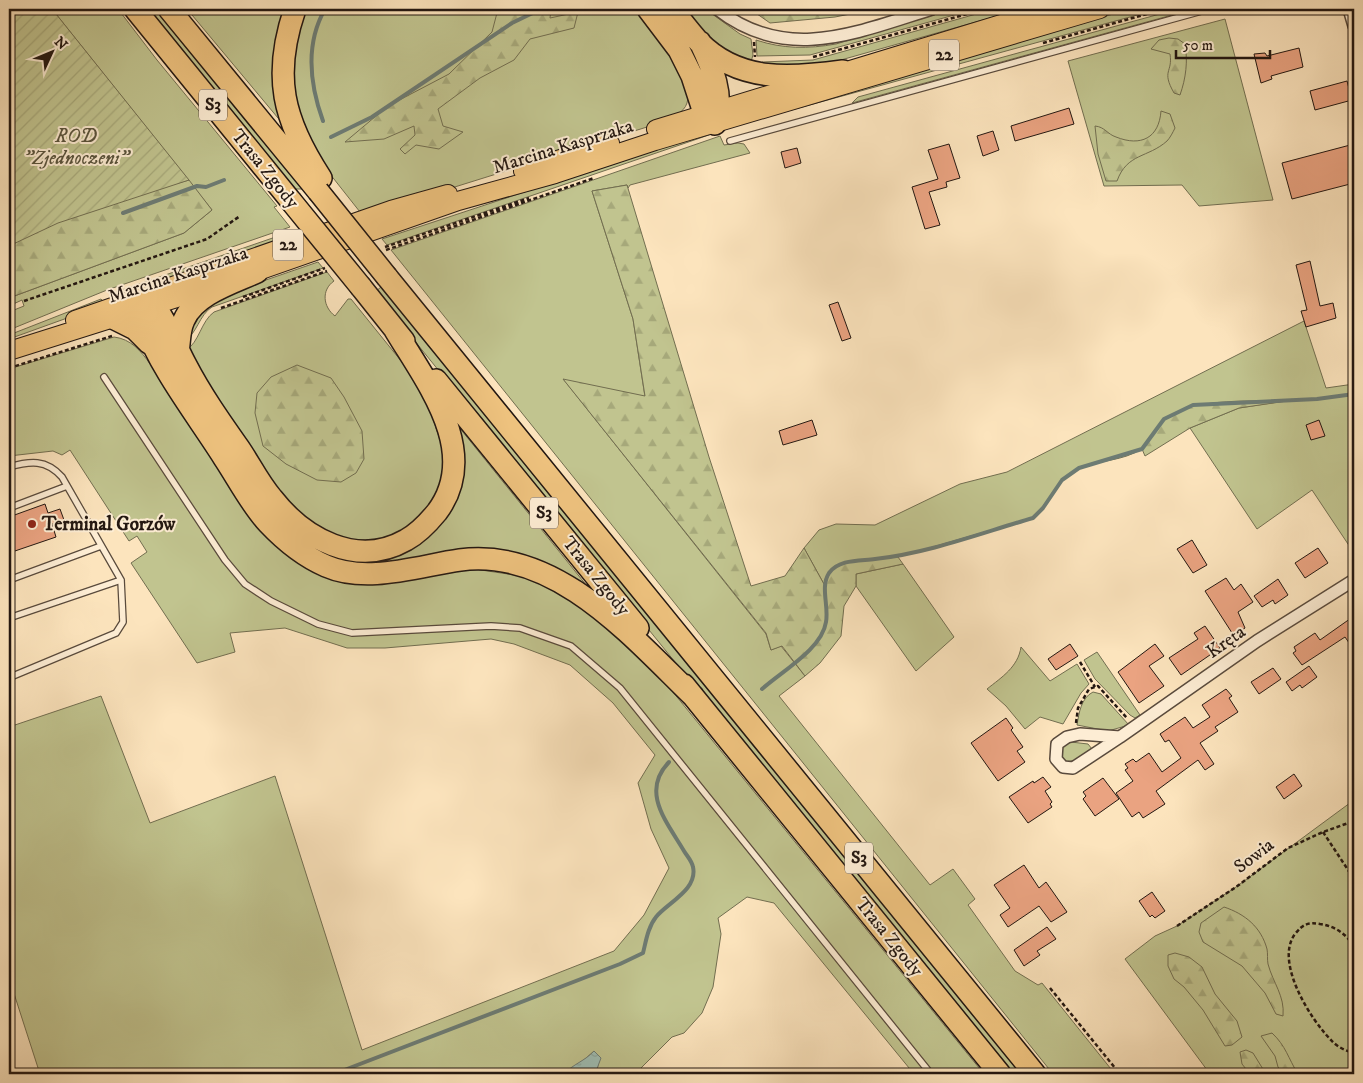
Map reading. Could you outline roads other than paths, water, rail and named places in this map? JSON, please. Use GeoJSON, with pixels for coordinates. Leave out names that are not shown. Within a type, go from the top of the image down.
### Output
{"type":"FeatureCollection","features":[{"type":"Feature","properties":{"kind":"highway","name":"Trasa Zgody"},"geometry":{"type":"LineString","coordinates":[[135,9],[1000,1074]]}},
{"type":"Feature","properties":{"kind":"highway","name":"Trasa Zgody"},"geometry":{"type":"LineString","coordinates":[[169,9],[376,251],[387,277],[1034,1074]]}},
{"type":"Feature","properties":{"kind":"highway"},"geometry":{"type":"LineString","coordinates":[[295,9],[287,34],[282,67],[285,99],[294,130],[323,190]]}},
{"type":"Feature","properties":{"kind":"highway"},"geometry":{"type":"LineString","coordinates":[[648,9],[662,25],[682,56],[712,116]]}},
{"type":"Feature","properties":{"kind":"highway"},"geometry":{"type":"LineString","coordinates":[[672,9],[700,42],[731,65],[764,76],[805,76],[843,71]]}},
{"type":"Feature","properties":{"kind":"highway"},"geometry":{"type":"LineString","coordinates":[[700,42],[715,78],[718,93],[712,116]]}},
{"type":"Feature","properties":{"kind":"highway"},"geometry":{"type":"LineString","coordinates":[[169,354],[184,320],[196,304],[215,291],[257,272]]}},
{"type":"Feature","properties":{"kind":"highway"},"geometry":{"type":"LineString","coordinates":[[145,304],[169,354],[267,522],[302,554],[328,567],[352,572],[381,573],[463,560],[499,561],[521,566],[562,583],[592,602],[693,696]]}},
{"type":"Feature","properties":{"kind":"highway"},"geometry":{"type":"LineString","coordinates":[[116,330],[144,336],[169,354],[199,388],[262,485],[290,519],[316,538],[350,551],[389,549],[408,539],[424,527],[443,504],[453,471],[453,445],[440,406],[395,330]]}},
{"type":"Feature","properties":{"kind":"main road","name":"Marcina Kasprzaka"},"geometry":{"type":"LineString","coordinates":[[9,341],[257,272],[458,201],[554,174],[712,116],[843,71],[1051,9]]}},
{"type":"Feature","properties":{"kind":"main road","name":"Marcina Kasprzaka"},"geometry":{"type":"LineString","coordinates":[[9,351],[43,342],[116,330],[145,304],[391,210],[712,116],[1100,9]]}},
{"type":"Feature","properties":{"kind":"street"},"geometry":{"type":"LineString","coordinates":[[717,9],[753,31],[788,39],[824,38],[853,33],[932,9]]}},
{"type":"Feature","properties":{"kind":"street"},"geometry":{"type":"LineString","coordinates":[[1349,9],[1354,26]]}},
{"type":"Feature","properties":{"kind":"street","name":"Kręta"},"geometry":{"type":"LineString","coordinates":[[1120,737],[1073,735],[1060,740],[1054,749],[1058,763],[1068,768],[1078,766],[1120,737],[1257,641],[1354,580]]}},
{"type":"Feature","properties":{"kind":"lane"},"geometry":{"type":"LineString","coordinates":[[730,141],[1209,9]]}},
{"type":"Feature","properties":{"kind":"lane"},"geometry":{"type":"LineString","coordinates":[[104,377],[225,560],[245,584],[271,601],[318,624],[352,633],[491,626],[520,628],[571,646],[596,665],[620,688],[932,1074]]}},
{"type":"Feature","properties":{"kind":"lane"},"geometry":{"type":"LineString","coordinates":[[9,467],[27,462],[42,463],[55,469],[67,486],[121,580],[123,622],[116,633],[9,676]]}},
{"type":"Feature","properties":{"kind":"lane"},"geometry":{"type":"LineString","coordinates":[[9,508],[67,486]]}},
{"type":"Feature","properties":{"kind":"lane"},"geometry":{"type":"LineString","coordinates":[[9,580],[101,546]]}},
{"type":"Feature","properties":{"kind":"lane"},"geometry":{"type":"LineString","coordinates":[[9,618],[121,580]]}},
{"type":"Feature","properties":{"kind":"water"},"geometry":{"type":"Polygon","coordinates":[[[594,1051],[601,1058],[595,1074],[564,1074],[587,1057],[594,1051]]]}},
{"type":"Feature","properties":{"kind":"waterway"},"geometry":{"type":"LineString","coordinates":[[323,121],[315,93],[312,50],[314,36],[325,9]]}},
{"type":"Feature","properties":{"kind":"waterway"},"geometry":{"type":"LineString","coordinates":[[331,137],[372,117],[512,23],[541,9]]}},
{"type":"Feature","properties":{"kind":"waterway"},"geometry":{"type":"LineString","coordinates":[[123,213],[197,186],[206,187],[224,180]]}},
{"type":"Feature","properties":{"kind":"waterway"},"geometry":{"type":"LineString","coordinates":[[762,689],[800,659],[823,632],[827,616],[826,578],[833,568],[838,565],[915,552],[1033,518],[1043,508],[1062,480],[1079,468],[1142,449],[1164,419],[1193,405],[1317,399],[1354,394]]}},
{"type":"Feature","properties":{"kind":"waterway"},"geometry":{"type":"LineString","coordinates":[[334,1074],[620,964],[643,953],[653,921],[686,889],[691,883],[693,875],[692,863],[670,829],[659,807],[657,784],[661,773],[669,762]]}},
{"type":"Feature","properties":{"kind":"place","name":"Terminal Gorzów"},"geometry":{"type":"Point","coordinates":[32,524]}},
{"type":"Feature","properties":{"kind":"park label","name":"ROD \"Zjednoczeni\""},"geometry":{"type":"Point","coordinates":[76,147]}}]}
